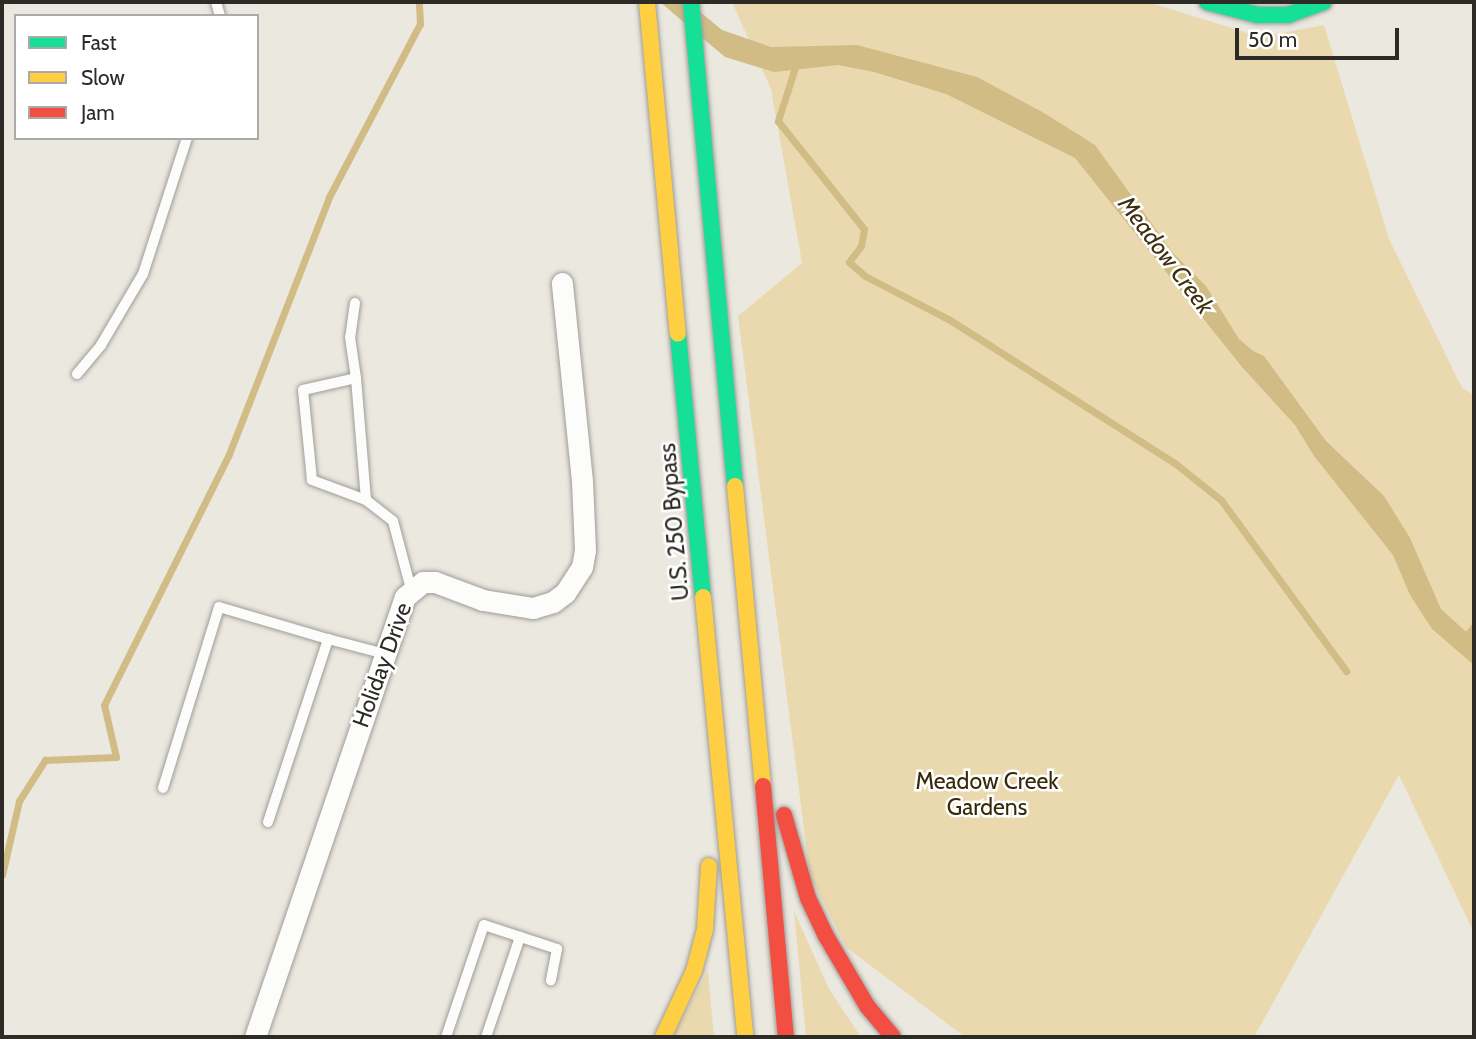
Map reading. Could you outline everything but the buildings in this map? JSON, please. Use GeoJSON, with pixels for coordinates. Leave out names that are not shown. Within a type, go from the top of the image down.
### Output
{"type":"FeatureCollection","features":[{"type":"Feature","properties":{"kind":"main road","name":"U.S. 250 Bypass"},"geometry":{"type":"LineString","coordinates":[[647,2],[745,1037]]}},
{"type":"Feature","properties":{"kind":"main road"},"geometry":{"type":"LineString","coordinates":[[691,2],[786,1037]]}},
{"type":"Feature","properties":{"kind":"main road"},"geometry":{"type":"LineString","coordinates":[[1207,2],[1257,15],[1289,15],[1324,2]]}},
{"type":"Feature","properties":{"kind":"main road"},"geometry":{"type":"LineString","coordinates":[[701,757],[698,702],[702,574]]}},
{"type":"Feature","properties":{"kind":"main road"},"geometry":{"type":"LineString","coordinates":[[757,718],[776,753],[788,836],[807,898],[842,969],[893,1037]]}},
{"type":"Feature","properties":{"kind":"main road"},"geometry":{"type":"LineString","coordinates":[[663,1037],[694,971],[705,929],[710,880],[708,853]]}},
{"type":"Feature","properties":{"kind":"street","name":"Holiday Drive"},"geometry":{"type":"LineString","coordinates":[[255,1037],[385,654],[411,589],[423,582],[435,582],[483,600],[533,608],[553,602],[565,593],[578,575],[585,550],[582,481],[562,283]]}},
{"type":"Feature","properties":{"kind":"lane"},"geometry":{"type":"LineString","coordinates":[[77,374],[101,345],[143,274],[186,140]]}},
{"type":"Feature","properties":{"kind":"lane"},"geometry":{"type":"LineString","coordinates":[[355,303],[350,337],[366,500]]}},
{"type":"Feature","properties":{"kind":"lane"},"geometry":{"type":"LineString","coordinates":[[356,378],[303,390],[312,480],[366,500],[393,521],[411,589]]}},
{"type":"Feature","properties":{"kind":"lane"},"geometry":{"type":"LineString","coordinates":[[163,788],[219,607],[385,654]]}},
{"type":"Feature","properties":{"kind":"lane"},"geometry":{"type":"LineString","coordinates":[[268,822],[328,639]]}},
{"type":"Feature","properties":{"kind":"lane"},"geometry":{"type":"LineString","coordinates":[[446,1037],[484,925],[557,949],[551,980]]}},
{"type":"Feature","properties":{"kind":"lane"},"geometry":{"type":"LineString","coordinates":[[485,1037],[520,937]]}},
{"type":"Feature","properties":{"kind":"green space","name":"Meadow Creek Gardens"},"geometry":{"type":"Polygon","coordinates":[[[732,2],[1148,2],[1260,37],[1324,25],[1389,239],[1462,388],[1474,395],[1474,933],[1399,775],[1254,1037],[965,1037],[846,947],[810,876],[738,316],[802,263],[771,89],[732,2]]]}},
{"type":"Feature","properties":{"kind":"green space"},"geometry":{"type":"Polygon","coordinates":[[[794,911],[829,989],[861,1037],[806,1037],[794,911]]]}},
{"type":"Feature","properties":{"kind":"green space"},"geometry":{"type":"Polygon","coordinates":[[[708,971],[714,1037],[672,1037],[708,971]]]}},
{"type":"Feature","properties":{"kind":"water","name":"Meadow Creek"},"geometry":{"type":"Polygon","coordinates":[[[660,2],[688,2],[722,30],[771,47],[857,45],[977,77],[1044,113],[1095,145],[1173,253],[1206,286],[1239,339],[1264,356],[1326,441],[1384,496],[1410,538],[1441,609],[1474,639],[1474,665],[1432,629],[1410,595],[1393,555],[1314,456],[1295,425],[1242,367],[1075,158],[946,94],[874,72],[838,65],[774,72],[725,57],[660,2]]]}},
{"type":"Feature","properties":{"kind":"waterway"},"geometry":{"type":"LineString","coordinates":[[2,875],[19,801],[45,760],[116,757],[104,705],[229,454],[329,197],[420,24],[419,2]]}},
{"type":"Feature","properties":{"kind":"waterway"},"geometry":{"type":"LineString","coordinates":[[797,61],[778,121],[864,229],[861,246],[849,262],[865,276],[950,320],[1176,464],[1221,500],[1346,671]]}},
{"type":"Feature","properties":{"kind":"waterway"},"geometry":{"type":"LineString","coordinates":[[1464,639],[1474,626]]}},
{"type":"Feature","properties":{"kind":"traffic: fast"},"geometry":{"type":"LineString","coordinates":[[691,2],[735,486]]}},
{"type":"Feature","properties":{"kind":"traffic: fast"},"geometry":{"type":"LineString","coordinates":[[1207,2],[1257,15],[1288,15],[1324,2]]}},
{"type":"Feature","properties":{"kind":"traffic: fast"},"geometry":{"type":"LineString","coordinates":[[678,334],[703,597]]}},
{"type":"Feature","properties":{"kind":"traffic: slow"},"geometry":{"type":"LineString","coordinates":[[647,2],[678,334]]}},
{"type":"Feature","properties":{"kind":"traffic: slow"},"geometry":{"type":"LineString","coordinates":[[735,486],[763,786]]}},
{"type":"Feature","properties":{"kind":"traffic: slow"},"geometry":{"type":"LineString","coordinates":[[703,597],[745,1037]]}},
{"type":"Feature","properties":{"kind":"traffic: slow"},"geometry":{"type":"LineString","coordinates":[[663,1037],[694,971],[705,929],[709,866]]}},
{"type":"Feature","properties":{"kind":"traffic: jam"},"geometry":{"type":"LineString","coordinates":[[763,786],[786,1037]]}},
{"type":"Feature","properties":{"kind":"traffic: jam"},"geometry":{"type":"LineString","coordinates":[[784,815],[808,898],[826,936],[867,1006],[893,1037]]}}]}
